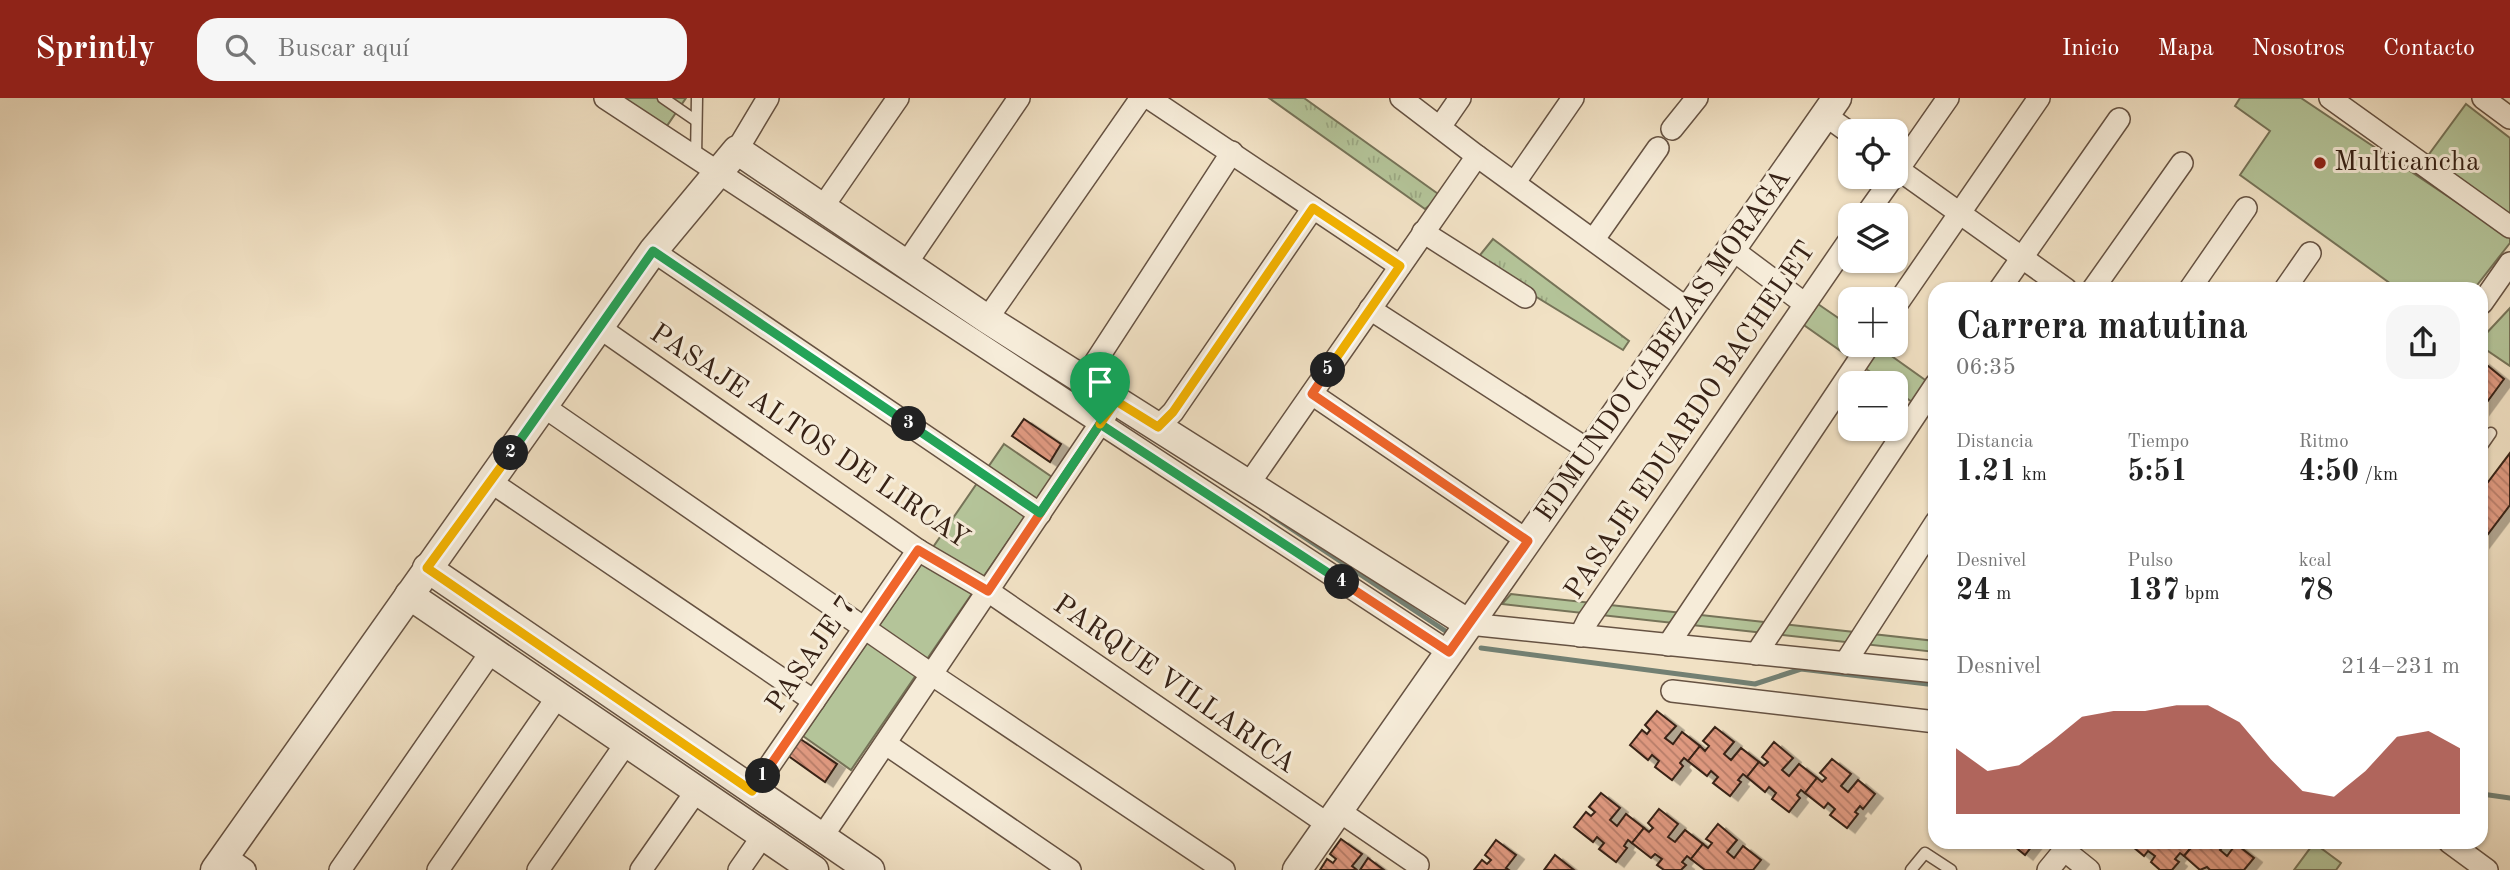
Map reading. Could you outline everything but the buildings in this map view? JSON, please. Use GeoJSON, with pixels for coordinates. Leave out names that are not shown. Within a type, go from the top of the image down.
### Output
{"type":"FeatureCollection","features":[{"type":"Feature","properties":{"kind":"street"},"geometry":{"type":"LineString","coordinates":[[605,98],[706,167],[1449,652]]}},
{"type":"Feature","properties":{"kind":"street"},"geometry":{"type":"LineString","coordinates":[[228,865],[427,568],[491,482],[653,251],[706,167],[737,150],[768,98]]}},
{"type":"Feature","properties":{"kind":"street"},"geometry":{"type":"LineString","coordinates":[[822,208],[898,98]]}},
{"type":"Feature","properties":{"kind":"street"},"geometry":{"type":"LineString","coordinates":[[906,264],[1019,98]]}},
{"type":"Feature","properties":{"kind":"street"},"geometry":{"type":"LineString","coordinates":[[987,319],[1141,98]]}},
{"type":"Feature","properties":{"kind":"street"},"geometry":{"type":"LineString","coordinates":[[1149,98],[1400,266]]}},
{"type":"Feature","properties":{"kind":"street"},"geometry":{"type":"LineString","coordinates":[[1401,98],[1476,156],[1516,182],[1689,310]]}},
{"type":"Feature","properties":{"kind":"street"},"geometry":{"type":"LineString","coordinates":[[1440,127],[1460,98]]}},
{"type":"Feature","properties":{"kind":"street"},"geometry":{"type":"LineString","coordinates":[[1516,182],[1573,98]]}},
{"type":"Feature","properties":{"kind":"street"},"geometry":{"type":"LineString","coordinates":[[1672,129],[1697,98]]}},
{"type":"Feature","properties":{"kind":"street"},"geometry":{"type":"LineString","coordinates":[[1908,155],[1948,98]]}},
{"type":"Feature","properties":{"kind":"street"},"geometry":{"type":"LineString","coordinates":[[1908,288],[2039,98]]}},
{"type":"Feature","properties":{"kind":"street"},"geometry":{"type":"LineString","coordinates":[[2330,98],[2510,227]]}},
{"type":"Feature","properties":{"kind":"street"},"geometry":{"type":"LineString","coordinates":[[2483,98],[2510,118]]}},
{"type":"Feature","properties":{"kind":"street","name":"EDMUNDO CABEZAS MORAGA"},"geometry":{"type":"LineString","coordinates":[[1297,870],[1831,107]]}},
{"type":"Feature","properties":{"kind":"street"},"geometry":{"type":"LineString","coordinates":[[2005,282],[2119,119]]}},
{"type":"Feature","properties":{"kind":"street"},"geometry":{"type":"LineString","coordinates":[[1594,239],[1658,148]]}},
{"type":"Feature","properties":{"kind":"street"},"geometry":{"type":"LineString","coordinates":[[737,150],[987,319],[1469,624],[1845,663],[1928,669]]}},
{"type":"Feature","properties":{"kind":"street"},"geometry":{"type":"LineString","coordinates":[[1083,381],[1231,152]]}},
{"type":"Feature","properties":{"kind":"street"},"geometry":{"type":"LineString","coordinates":[[1248,485],[1476,156]]}},
{"type":"Feature","properties":{"kind":"street"},"geometry":{"type":"LineString","coordinates":[[2098,282],[2182,163]]}},
{"type":"Feature","properties":{"kind":"street"},"geometry":{"type":"LineString","coordinates":[[1908,180],[2056,282]]}},
{"type":"Feature","properties":{"kind":"street"},"geometry":{"type":"LineString","coordinates":[[1158,427],[1173,412],[1313,208]]}},
{"type":"Feature","properties":{"kind":"street"},"geometry":{"type":"LineString","coordinates":[[2195,282],[2246,208]]}},
{"type":"Feature","properties":{"kind":"street"},"geometry":{"type":"LineString","coordinates":[[1423,232],[1525,298]]}},
{"type":"Feature","properties":{"kind":"street"},"geometry":{"type":"LineString","coordinates":[[1733,250],[1805,303]]}},
{"type":"Feature","properties":{"kind":"street"},"geometry":{"type":"LineString","coordinates":[[653,251],[1040,513]]}},
{"type":"Feature","properties":{"kind":"street"},"geometry":{"type":"LineString","coordinates":[[2290,282],[2310,253]]}},
{"type":"Feature","properties":{"kind":"street","name":"PASAJE EDUARDO BACHELET"},"geometry":{"type":"LineString","coordinates":[[1580,636],[1838,256]]}},
{"type":"Feature","properties":{"kind":"street"},"geometry":{"type":"LineString","coordinates":[[2488,294],[2510,263]]}},
{"type":"Feature","properties":{"kind":"street"},"geometry":{"type":"LineString","coordinates":[[1370,309],[1590,451]]}},
{"type":"Feature","properties":{"kind":"street","name":"PASAJE ALTOS DE LIRCAY"},"geometry":{"type":"LineString","coordinates":[[600,328],[918,550],[988,591]]}},
{"type":"Feature","properties":{"kind":"street"},"geometry":{"type":"LineString","coordinates":[[1668,645],[1861,357]]}},
{"type":"Feature","properties":{"kind":"street"},"geometry":{"type":"LineString","coordinates":[[1312,394],[1528,541]]}},
{"type":"Feature","properties":{"kind":"street"},"geometry":{"type":"LineString","coordinates":[[1756,654],[1928,396]]}},
{"type":"Feature","properties":{"kind":"street"},"geometry":{"type":"LineString","coordinates":[[822,837],[1116,401]]}},
{"type":"Feature","properties":{"kind":"street"},"geometry":{"type":"LineString","coordinates":[[543,406],[932,674],[1224,870]]}},
{"type":"Feature","properties":{"kind":"street"},"geometry":{"type":"LineString","coordinates":[[491,482],[814,701]]}},
{"type":"Feature","properties":{"kind":"street"},"geometry":{"type":"LineString","coordinates":[[1845,663],[1851,648],[1928,535]]}},
{"type":"Feature","properties":{"kind":"street","name":"PASAJE 7"},"geometry":{"type":"LineString","coordinates":[[752,791],[918,550]]}},
{"type":"Feature","properties":{"kind":"street"},"geometry":{"type":"LineString","coordinates":[[427,568],[870,870]]}},
{"type":"Feature","properties":{"kind":"street","name":"PARQUE VILLARICA"},"geometry":{"type":"LineString","coordinates":[[988,591],[1334,818],[1418,864]]}},
{"type":"Feature","properties":{"kind":"street"},"geometry":{"type":"LineString","coordinates":[[409,595],[814,870]]}},
{"type":"Feature","properties":{"kind":"street"},"geometry":{"type":"LineString","coordinates":[[340,870],[491,652]]}},
{"type":"Feature","properties":{"kind":"street"},"geometry":{"type":"LineString","coordinates":[[1672,691],[1928,721]]}},
{"type":"Feature","properties":{"kind":"street"},"geometry":{"type":"LineString","coordinates":[[438,870],[558,696]]}},
{"type":"Feature","properties":{"kind":"street"},"geometry":{"type":"LineString","coordinates":[[538,870],[627,742]]}},
{"type":"Feature","properties":{"kind":"street"},"geometry":{"type":"LineString","coordinates":[[886,744],[1070,870]]}},
{"type":"Feature","properties":{"kind":"street"},"geometry":{"type":"LineString","coordinates":[[641,870],[697,790]]}},
{"type":"Feature","properties":{"kind":"street"},"geometry":{"type":"LineString","coordinates":[[738,870],[764,834]]}},
{"type":"Feature","properties":{"kind":"street"},"geometry":{"type":"LineString","coordinates":[[2048,870],[2065,849]]}},
{"type":"Feature","properties":{"kind":"street"},"geometry":{"type":"LineString","coordinates":[[2070,849],[2089,870]]}},
{"type":"Feature","properties":{"kind":"street"},"geometry":{"type":"LineString","coordinates":[[2458,849],[2487,870]]}},
{"type":"Feature","properties":{"kind":"lane"},"geometry":{"type":"LineString","coordinates":[[663,98],[695,120]]}},
{"type":"Feature","properties":{"kind":"lane"},"geometry":{"type":"LineString","coordinates":[[697,98],[695,120],[706,167]]}},
{"type":"Feature","properties":{"kind":"lane"},"geometry":{"type":"LineString","coordinates":[[2488,437],[2491,433]]}},
{"type":"Feature","properties":{"kind":"lane"},"geometry":{"type":"LineString","coordinates":[[1911,870],[1929,853],[1951,870]]}},
{"type":"Feature","properties":{"kind":"green space"},"geometry":{"type":"Polygon","coordinates":[[[606,98],[686,98],[660,136],[606,98]]]}},
{"type":"Feature","properties":{"kind":"green space"},"geometry":{"type":"Polygon","coordinates":[[[1269,98],[1304,98],[1441,196],[1425,209],[1269,98]]]}},
{"type":"Feature","properties":{"kind":"green space"},"geometry":{"type":"Polygon","coordinates":[[[2240,98],[2301,98],[2510,238],[2510,243],[2479,282],[2388,282],[2240,175],[2270,131],[2235,106],[2240,98]]]}},
{"type":"Feature","properties":{"kind":"green space"},"geometry":{"type":"Polygon","coordinates":[[[2466,104],[2510,138],[2510,222],[2424,161],[2466,104]]]}},
{"type":"Feature","properties":{"kind":"green space"},"geometry":{"type":"Polygon","coordinates":[[[1493,239],[1629,341],[1623,350],[1476,260],[1493,239]]]}},
{"type":"Feature","properties":{"kind":"green space"},"geometry":{"type":"Polygon","coordinates":[[[1815,302],[1838,318],[1838,349],[1801,323],[1815,302]]]}},
{"type":"Feature","properties":{"kind":"green space"},"geometry":{"type":"Polygon","coordinates":[[[2510,308],[2510,366],[2488,351],[2488,332],[2510,308]]]}},
{"type":"Feature","properties":{"kind":"green space"},"geometry":{"type":"Polygon","coordinates":[[[1849,357],[1893,357],[1928,382],[1928,413],[1908,399],[1908,371],[1869,371],[1849,357]]]}},
{"type":"Feature","properties":{"kind":"green space"},"geometry":{"type":"Polygon","coordinates":[[[1004,444],[1052,477],[851,770],[803,736],[1004,444]]]}},
{"type":"Feature","properties":{"kind":"green space"},"geometry":{"type":"Polygon","coordinates":[[[1511,594],[1928,640],[1928,651],[1502,604],[1511,594]]]}},
{"type":"Feature","properties":{"kind":"green space"},"geometry":{"type":"Polygon","coordinates":[[[2310,849],[2322,849],[2341,863],[2336,870],[2294,870],[2310,849]]]}},
{"type":"Feature","properties":{"kind":"waterway"},"geometry":{"type":"LineString","coordinates":[[1272,516],[1450,634]]}},
{"type":"Feature","properties":{"kind":"waterway"},"geometry":{"type":"LineString","coordinates":[[1481,648],[1755,684],[1801,669],[1928,684]]}},
{"type":"Feature","properties":{"kind":"waterway"},"geometry":{"type":"LineString","coordinates":[[2488,795],[2510,798]]}},
{"type":"Feature","properties":{"kind":"place","name":"Multicancha"},"geometry":{"type":"Point","coordinates":[2320,163]}},
{"type":"Feature","properties":{"kind":"route"},"geometry":{"type":"LineString","coordinates":[[1100,424],[1040,513],[988,591],[918,550],[752,791],[427,568],[491,482],[653,251],[1040,513],[1070,469],[1100,424],[1449,652],[1528,541],[1312,394],[1400,266],[1313,208],[1173,412],[1158,427],[1116,401],[1100,424]]}}]}
